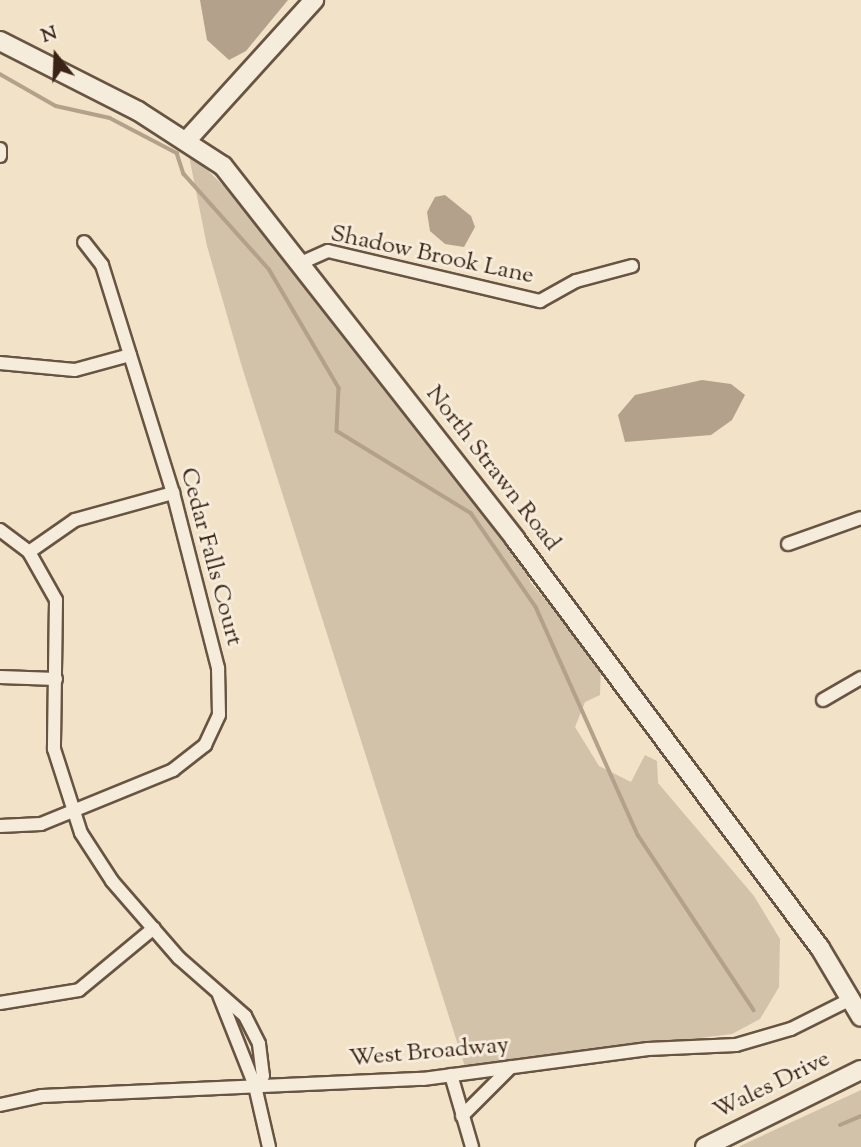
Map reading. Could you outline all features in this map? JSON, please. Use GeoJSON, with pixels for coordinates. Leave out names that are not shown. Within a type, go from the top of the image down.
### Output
{"type":"FeatureCollection","features":[{"type":"Feature","properties":{"kind":"street"},"geometry":{"type":"LineString","coordinates":[[188,139],[314,0]]}},
{"type":"Feature","properties":{"kind":"street","name":"North Strawn Road"},"geometry":{"type":"LineString","coordinates":[[0,41],[188,139],[223,166],[303,262],[853,998],[861,1017]]}},
{"type":"Feature","properties":{"kind":"street"},"geometry":{"type":"LineString","coordinates":[[0,149],[0,156]]}},
{"type":"Feature","properties":{"kind":"street","name":"Cedar Falls Court"},"geometry":{"type":"LineString","coordinates":[[0,826],[41,824],[192,759],[219,715],[218,668],[173,493],[102,265],[85,242]]}},
{"type":"Feature","properties":{"kind":"street","name":"Shadow Brook Lane"},"geometry":{"type":"LineString","coordinates":[[303,262],[328,251],[540,301],[576,281],[632,266]]}},
{"type":"Feature","properties":{"kind":"street"},"geometry":{"type":"LineString","coordinates":[[0,363],[75,370],[130,355]]}},
{"type":"Feature","properties":{"kind":"street"},"geometry":{"type":"LineString","coordinates":[[29,552],[75,520],[173,493]]}},
{"type":"Feature","properties":{"kind":"street"},"geometry":{"type":"LineString","coordinates":[[788,544],[861,518]]}},
{"type":"Feature","properties":{"kind":"street"},"geometry":{"type":"LineString","coordinates":[[0,530],[29,552],[56,600],[54,749],[72,812],[97,860],[154,928],[219,995],[255,1087],[269,1147]]}},
{"type":"Feature","properties":{"kind":"street"},"geometry":{"type":"LineString","coordinates":[[0,677],[56,679]]}},
{"type":"Feature","properties":{"kind":"street"},"geometry":{"type":"LineString","coordinates":[[823,700],[861,678]]}},
{"type":"Feature","properties":{"kind":"street"},"geometry":{"type":"LineString","coordinates":[[0,1003],[79,990],[154,928]]}},
{"type":"Feature","properties":{"kind":"street","name":"West Broadway"},"geometry":{"type":"LineString","coordinates":[[2,1104],[450,1075],[736,1045],[791,1029],[853,998]]}},
{"type":"Feature","properties":{"kind":"street"},"geometry":{"type":"LineString","coordinates":[[462,1116],[511,1067]]}},
{"type":"Feature","properties":{"kind":"street","name":"Wales Drive"},"geometry":{"type":"LineString","coordinates":[[705,1147],[861,1070]]}},
{"type":"Feature","properties":{"kind":"street"},"geometry":{"type":"LineString","coordinates":[[450,1075],[472,1147]]}},
{"type":"Feature","properties":{"kind":"street"},"geometry":{"type":"LineString","coordinates":[[0,1089],[2,1104]]}},
{"type":"Feature","properties":{"kind":"shaded area"},"geometry":{"type":"Polygon","coordinates":[[[200,0],[288,0],[246,51],[229,60],[207,40],[200,0]]]}},
{"type":"Feature","properties":{"kind":"shaded area"},"geometry":{"type":"Polygon","coordinates":[[[188,151],[247,209],[520,559],[531,583],[601,664],[600,695],[585,702],[575,727],[599,766],[631,782],[645,755],[657,761],[658,783],[754,896],[780,939],[779,987],[760,1019],[732,1034],[465,1067],[242,367],[207,246],[188,151]]]}},
{"type":"Feature","properties":{"kind":"shaded area"},"geometry":{"type":"Polygon","coordinates":[[[445,195],[471,216],[475,227],[464,247],[445,244],[430,231],[427,212],[435,197],[445,195]]]}},
{"type":"Feature","properties":{"kind":"shaded area"},"geometry":{"type":"Polygon","coordinates":[[[702,380],[731,384],[745,395],[732,420],[711,435],[625,442],[618,415],[635,395],[702,380]]]}},
{"type":"Feature","properties":{"kind":"shaded area"},"geometry":{"type":"Polygon","coordinates":[[[861,1090],[861,1147],[740,1147],[740,1146],[861,1090]]]}},
{"type":"Feature","properties":{"kind":"waterway"},"geometry":{"type":"LineString","coordinates":[[0,74],[56,106],[110,118],[177,153],[184,174],[269,269],[339,388],[337,431],[471,513],[536,607],[638,835],[754,1010]]}},
{"type":"Feature","properties":{"kind":"waterway"},"geometry":{"type":"LineString","coordinates":[[840,1125],[861,1116]]}}]}
